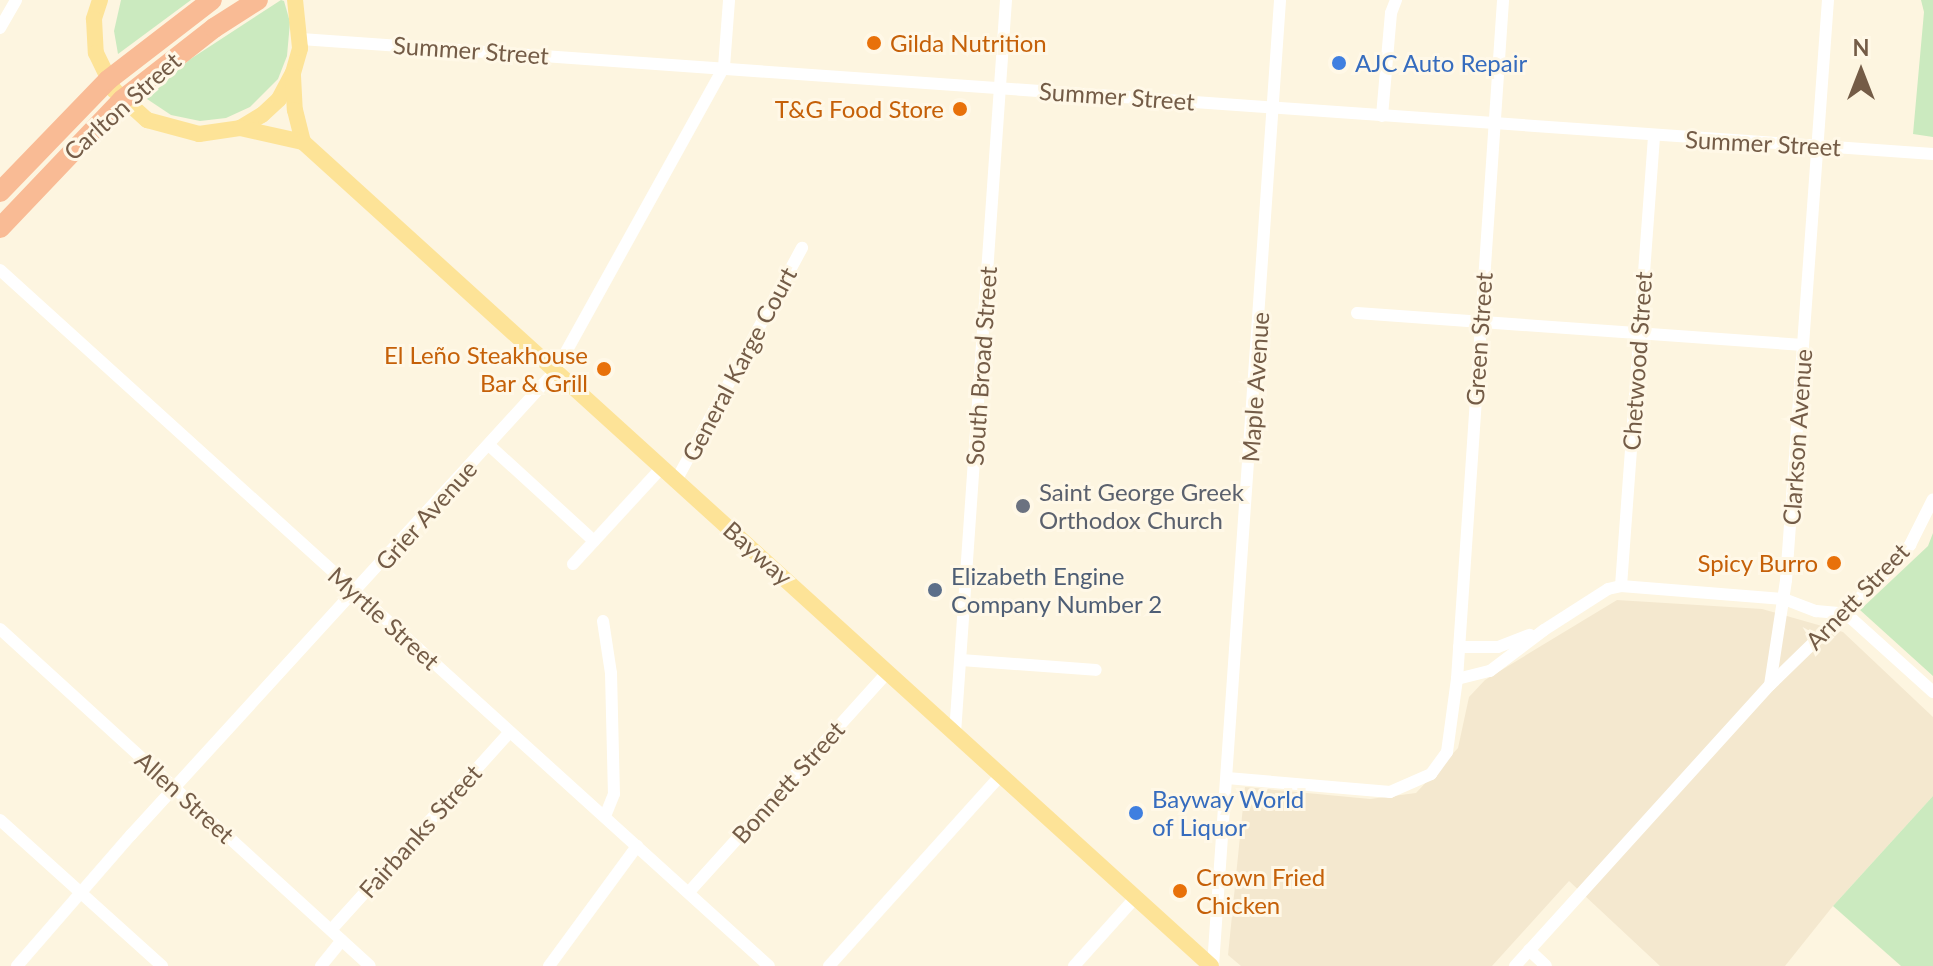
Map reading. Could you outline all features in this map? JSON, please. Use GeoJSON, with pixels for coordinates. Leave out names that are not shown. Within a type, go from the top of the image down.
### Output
{"type":"FeatureCollection","features":[{"type":"Feature","properties":{"kind":"highway","name":"Carlton Street"},"geometry":{"type":"LineString","coordinates":[[0,192],[108,80],[212,0]]}},
{"type":"Feature","properties":{"kind":"highway","name":"Carlton Street"},"geometry":{"type":"LineString","coordinates":[[0,228],[122,100],[214,28],[258,0]]}},
{"type":"Feature","properties":{"kind":"main road"},"geometry":{"type":"LineString","coordinates":[[100,0],[94,38],[98,63],[122,100],[147,120],[182,132],[208,134],[240,128],[270,109],[293,73]]}},
{"type":"Feature","properties":{"kind":"main road"},"geometry":{"type":"LineString","coordinates":[[295,0],[301,39],[293,73],[295,110],[303,142]]}},
{"type":"Feature","properties":{"kind":"main road","name":"Bayway"},"geometry":{"type":"LineString","coordinates":[[240,128],[303,142],[1212,966]]}},
{"type":"Feature","properties":{"kind":"street"},"geometry":{"type":"LineString","coordinates":[[0,28],[16,0]]}},
{"type":"Feature","properties":{"kind":"street","name":"Grier Avenue"},"geometry":{"type":"LineString","coordinates":[[17,966],[174,787],[490,446],[556,370],[724,67],[729,0]]}},
{"type":"Feature","properties":{"kind":"street","name":"South Broad Street"},"geometry":{"type":"LineString","coordinates":[[955,733],[1006,0]]}},
{"type":"Feature","properties":{"kind":"street","name":"Maple Avenue"},"geometry":{"type":"LineString","coordinates":[[1212,966],[1280,0]]}},
{"type":"Feature","properties":{"kind":"street"},"geometry":{"type":"LineString","coordinates":[[1382,116],[1391,13],[1396,0]]}},
{"type":"Feature","properties":{"kind":"street","name":"Green Street"},"geometry":{"type":"LineString","coordinates":[[1227,778],[1390,792],[1419,782],[1431,774],[1447,752],[1457,679],[1503,0]]}},
{"type":"Feature","properties":{"kind":"street","name":"Clarkson Avenue"},"geometry":{"type":"LineString","coordinates":[[1770,685],[1784,599],[1828,0]]}},
{"type":"Feature","properties":{"kind":"street","name":"Summer Street"},"geometry":{"type":"LineString","coordinates":[[301,39],[724,67],[1654,137],[1933,154]]}},
{"type":"Feature","properties":{"kind":"street","name":"Chetwood Street"},"geometry":{"type":"LineString","coordinates":[[1621,586],[1654,137]]}},
{"type":"Feature","properties":{"kind":"street","name":"General Karge Court"},"geometry":{"type":"LineString","coordinates":[[677,479],[802,248]]}},
{"type":"Feature","properties":{"kind":"street","name":"Myrtle Street"},"geometry":{"type":"LineString","coordinates":[[0,270],[769,966]]}},
{"type":"Feature","properties":{"kind":"street"},"geometry":{"type":"LineString","coordinates":[[1357,313],[1803,345]]}},
{"type":"Feature","properties":{"kind":"street"},"geometry":{"type":"LineString","coordinates":[[490,446],[594,541]]}},
{"type":"Feature","properties":{"kind":"street"},"geometry":{"type":"LineString","coordinates":[[573,564],[663,466]]}},
{"type":"Feature","properties":{"kind":"street","name":"Arnett Street"},"geometry":{"type":"LineString","coordinates":[[1770,685],[1910,545],[1933,499]]}},
{"type":"Feature","properties":{"kind":"street"},"geometry":{"type":"LineString","coordinates":[[1457,679],[1490,671],[1544,630],[1608,589],[1621,586],[1784,599],[1816,611],[1841,613],[1852,619],[1933,692]]}},
{"type":"Feature","properties":{"kind":"street"},"geometry":{"type":"LineString","coordinates":[[603,621],[611,673],[614,794],[605,816]]}},
{"type":"Feature","properties":{"kind":"street","name":"Allen Street"},"geometry":{"type":"LineString","coordinates":[[0,629],[370,966]]}},
{"type":"Feature","properties":{"kind":"street"},"geometry":{"type":"LineString","coordinates":[[1459,647],[1498,647],[1544,630]]}},
{"type":"Feature","properties":{"kind":"street"},"geometry":{"type":"LineString","coordinates":[[961,660],[1096,670]]}},
{"type":"Feature","properties":{"kind":"street","name":"Bonnett Street"},"geometry":{"type":"LineString","coordinates":[[689,892],[888,672]]}},
{"type":"Feature","properties":{"kind":"street"},"geometry":{"type":"LineString","coordinates":[[1515,966],[1770,685]]}},
{"type":"Feature","properties":{"kind":"street","name":"Fairbanks Street"},"geometry":{"type":"LineString","coordinates":[[331,930],[510,732]]}},
{"type":"Feature","properties":{"kind":"street"},"geometry":{"type":"LineString","coordinates":[[829,966],[1001,775]]}},
{"type":"Feature","properties":{"kind":"street"},"geometry":{"type":"LineString","coordinates":[[0,820],[162,966]]}},
{"type":"Feature","properties":{"kind":"street"},"geometry":{"type":"LineString","coordinates":[[549,966],[637,846]]}},
{"type":"Feature","properties":{"kind":"street"},"geometry":{"type":"LineString","coordinates":[[1074,966],[1136,897]]}},
{"type":"Feature","properties":{"kind":"street"},"geometry":{"type":"LineString","coordinates":[[321,966],[342,940]]}},
{"type":"Feature","properties":{"kind":"street"},"geometry":{"type":"LineString","coordinates":[[1529,950],[1546,966]]}},
{"type":"Feature","properties":{"kind":"shaded area"},"geometry":{"type":"Polygon","coordinates":[[[1617,600],[1762,609],[1843,632],[1933,717],[1933,796],[1833,906],[1785,966],[1660,966],[1569,881],[1492,966],[1241,966],[1228,955],[1245,787],[1370,799],[1416,793],[1458,748],[1469,697],[1485,680],[1617,600]]]}},
{"type":"Feature","properties":{"kind":"green space"},"geometry":{"type":"Polygon","coordinates":[[[121,0],[191,0],[118,54],[114,31],[121,0]]]}},
{"type":"Feature","properties":{"kind":"green space"},"geometry":{"type":"Polygon","coordinates":[[[281,0],[290,22],[287,56],[278,79],[250,107],[226,118],[200,121],[171,115],[147,99],[189,60],[281,0]]]}},
{"type":"Feature","properties":{"kind":"green space"},"geometry":{"type":"Polygon","coordinates":[[[1921,0],[1933,0],[1933,137],[1913,134],[1924,12],[1921,0]]]}},
{"type":"Feature","properties":{"kind":"green space"},"geometry":{"type":"Polygon","coordinates":[[[1933,533],[1933,676],[1860,610],[1928,546],[1933,533]]]}},
{"type":"Feature","properties":{"kind":"green space"},"geometry":{"type":"Polygon","coordinates":[[[1933,796],[1933,966],[1901,966],[1833,906],[1933,796]]]}},
{"type":"Feature","properties":{"kind":"place","name":"Gilda Nutrition"},"geometry":{"type":"Point","coordinates":[874,43]}},
{"type":"Feature","properties":{"kind":"place","name":"AJC Auto Repair"},"geometry":{"type":"Point","coordinates":[1339,63]}},
{"type":"Feature","properties":{"kind":"place","name":"T&G Food Store"},"geometry":{"type":"Point","coordinates":[960,109]}},
{"type":"Feature","properties":{"kind":"place","name":"El Leño Steakhouse Bar & Grill"},"geometry":{"type":"Point","coordinates":[604,369]}},
{"type":"Feature","properties":{"kind":"place","name":"Saint George Greek Orthodox Church"},"geometry":{"type":"Point","coordinates":[1023,506]}},
{"type":"Feature","properties":{"kind":"place","name":"Spicy Burro"},"geometry":{"type":"Point","coordinates":[1834,563]}},
{"type":"Feature","properties":{"kind":"place","name":"Elizabeth Engine Company Number 2"},"geometry":{"type":"Point","coordinates":[935,590]}},
{"type":"Feature","properties":{"kind":"place","name":"Bayway World of Liquor"},"geometry":{"type":"Point","coordinates":[1136,813]}},
{"type":"Feature","properties":{"kind":"place","name":"Crown Fried Chicken"},"geometry":{"type":"Point","coordinates":[1180,891]}}]}
